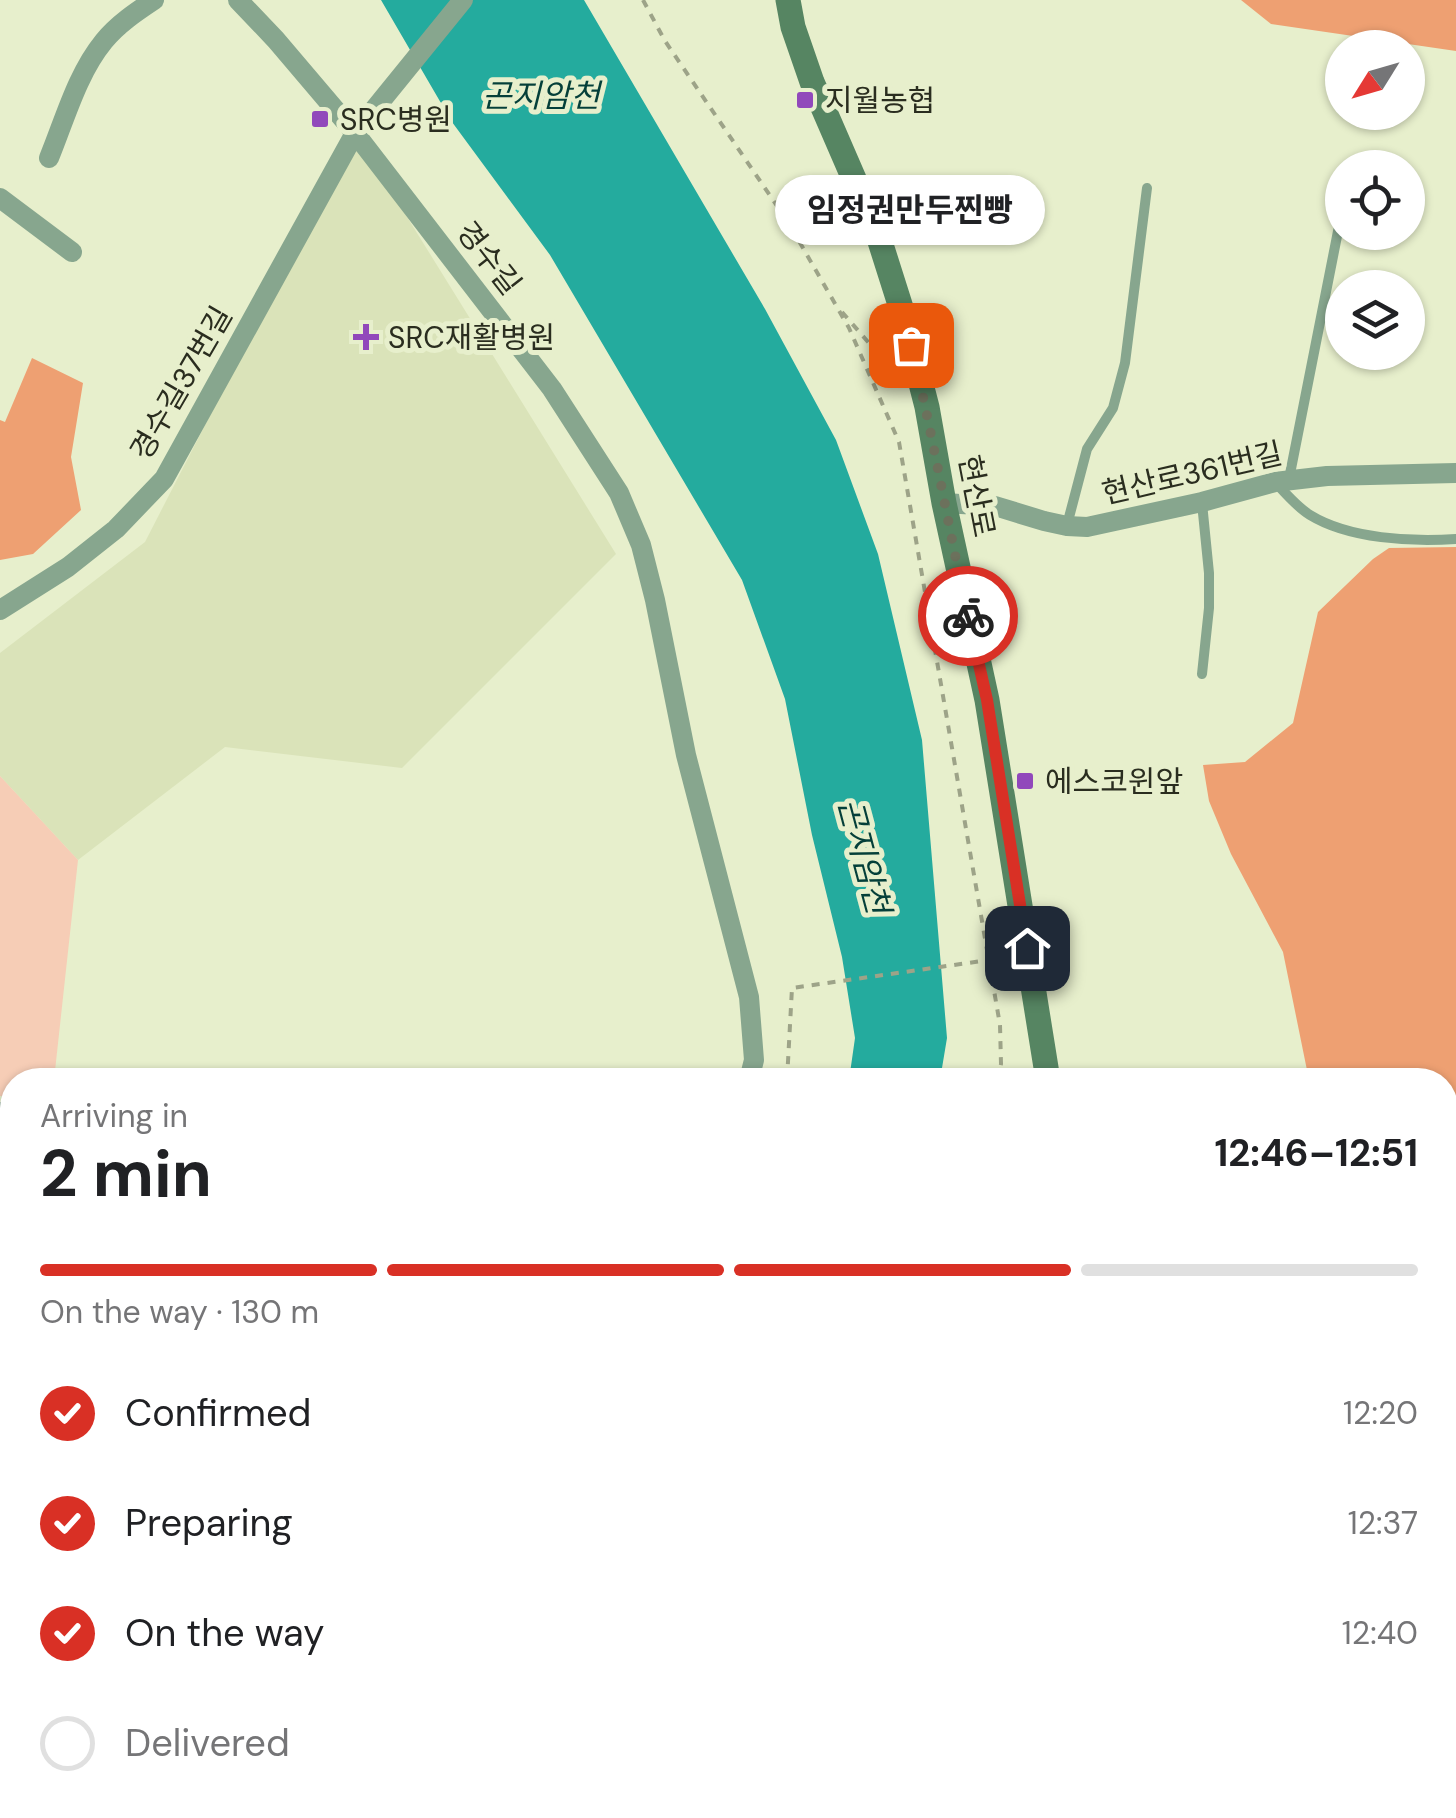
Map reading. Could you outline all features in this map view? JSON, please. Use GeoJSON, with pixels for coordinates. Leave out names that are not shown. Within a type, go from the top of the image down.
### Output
{"type":"FeatureCollection","features":[{"type":"Feature","properties":{"kind":"street"},"geometry":{"type":"LineString","coordinates":[[48,158],[84,70],[125,20],[154,0]]}},
{"type":"Feature","properties":{"kind":"street","name":"경수길"},"geometry":{"type":"LineString","coordinates":[[238,0],[355,132],[552,389],[619,493],[641,545],[686,756],[749,997],[752,1068]]}},
{"type":"Feature","properties":{"kind":"street","name":"경수길37번길"},"geometry":{"type":"LineString","coordinates":[[0,610],[104,539],[164,479],[355,132],[463,0]]}},
{"type":"Feature","properties":{"kind":"street","name":"현산로"},"geometry":{"type":"LineString","coordinates":[[788,0],[812,82],[877,232],[927,408],[987,700],[1038,1020],[1049,1068]]}},
{"type":"Feature","properties":{"kind":"street"},"geometry":{"type":"LineString","coordinates":[[4,208],[72,252]]}},
{"type":"Feature","properties":{"kind":"street","name":"현산로361번길"},"geometry":{"type":"LineString","coordinates":[[944,503],[995,506],[1066,526],[1087,527],[1282,481],[1456,473]]}},
{"type":"Feature","properties":{"kind":"lane"},"geometry":{"type":"LineString","coordinates":[[1066,526],[1086,449],[1113,408],[1119,390],[1147,188]]}},
{"type":"Feature","properties":{"kind":"lane"},"geometry":{"type":"LineString","coordinates":[[1334,250],[1282,481],[1309,514],[1337,528],[1386,537],[1456,539]]}},
{"type":"Feature","properties":{"kind":"lane"},"geometry":{"type":"LineString","coordinates":[[1202,502],[1210,590],[1202,674]]}},
{"type":"Feature","properties":{"kind":"path"},"geometry":{"type":"LineString","coordinates":[[643,0],[665,41],[788,222],[849,328],[899,442],[1000,1025],[1000,1068]]}},
{"type":"Feature","properties":{"kind":"path"},"geometry":{"type":"LineString","coordinates":[[834,302],[894,372],[902,387]]}},
{"type":"Feature","properties":{"kind":"path"},"geometry":{"type":"LineString","coordinates":[[788,1068],[792,988],[988,960]]}},
{"type":"Feature","properties":{"kind":"shaded area"},"geometry":{"type":"Polygon","coordinates":[[[1241,0],[1456,0],[1456,51],[1425,46],[1425,30],[1325,32],[1271,24],[1241,0]]]}},
{"type":"Feature","properties":{"kind":"shaded area","name":"SRC재활병원"},"geometry":{"type":"Polygon","coordinates":[[[355,133],[616,554],[402,768],[225,747],[78,860],[0,776],[0,653],[145,542],[355,133]]]}},
{"type":"Feature","properties":{"kind":"shaded area"},"geometry":{"type":"Polygon","coordinates":[[[32,358],[83,383],[71,457],[81,510],[33,554],[0,560],[0,420],[5,422],[32,358]]]}},
{"type":"Feature","properties":{"kind":"shaded area"},"geometry":{"type":"Polygon","coordinates":[[[1456,547],[1456,1068],[1307,1068],[1283,952],[1231,854],[1209,801],[1203,765],[1245,762],[1293,723],[1318,612],[1389,548],[1456,547]]]}},
{"type":"Feature","properties":{"kind":"shaded area"},"geometry":{"type":"Polygon","coordinates":[[[0,776],[78,860],[55,1068],[0,1068],[0,776]]]}},
{"type":"Feature","properties":{"kind":"water","name":"곤지암천"},"geometry":{"type":"Polygon","coordinates":[[[381,0],[584,0],[765,309],[836,440],[878,554],[922,740],[947,1038],[942,1068],[851,1068],[855,1038],[842,957],[785,699],[742,580],[550,255],[452,122],[381,0]]]}},
{"type":"Feature","properties":{"kind":"way so far"},"geometry":{"type":"LineString","coordinates":[[911,345],[968,616]]}},
{"type":"Feature","properties":{"kind":"place","name":"지월농협"},"geometry":{"type":"Point","coordinates":[805,100]}},
{"type":"Feature","properties":{"kind":"place","name":"SRC병원"},"geometry":{"type":"Point","coordinates":[320,119]}},
{"type":"Feature","properties":{"kind":"place","name":"SRC재활병원"},"geometry":{"type":"Point","coordinates":[366,337]}},
{"type":"Feature","properties":{"kind":"place","name":"임정권만두찐빵"},"geometry":{"type":"Point","coordinates":[911,345]}},
{"type":"Feature","properties":{"kind":"place","name":"에스코윈앞"},"geometry":{"type":"Point","coordinates":[1025,781]}},
{"type":"Feature","properties":{"kind":"route"},"geometry":{"type":"LineString","coordinates":[[968,616],[987,700],[1027,948]]}}]}
